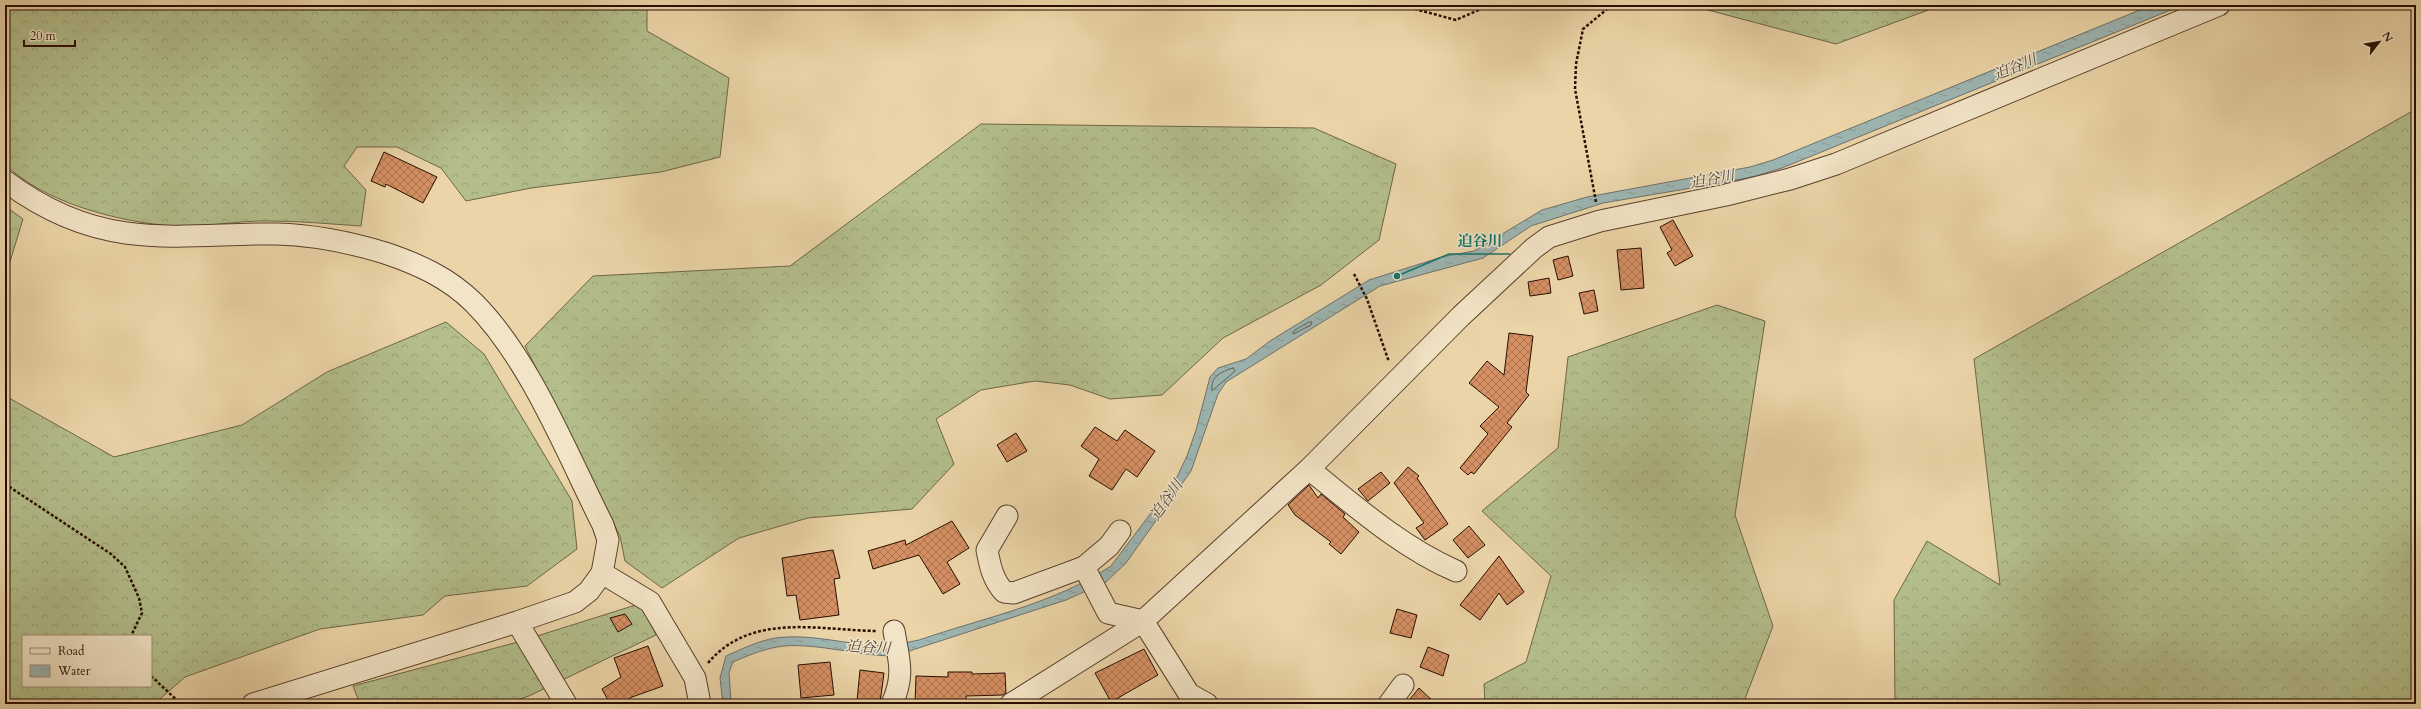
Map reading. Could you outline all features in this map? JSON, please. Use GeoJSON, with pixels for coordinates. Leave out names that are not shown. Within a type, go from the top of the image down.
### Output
{"type":"FeatureCollection","features":[{"type":"Feature","properties":{"kind":"street"},"geometry":{"type":"LineString","coordinates":[[1011,704],[1143,621],[1309,469],[1396,381],[1534,248],[1549,236],[1600,221],[1776,182],[1836,164],[2219,5]]}},
{"type":"Feature","properties":{"kind":"street"},"geometry":{"type":"LineString","coordinates":[[5,181],[29,199],[62,215],[96,227],[126,233],[166,236],[278,234],[315,236],[349,242],[418,264],[444,280],[473,302],[516,357],[529,377],[603,525],[608,540],[602,573],[589,591],[575,602],[517,622],[253,704]]}},
{"type":"Feature","properties":{"kind":"street"},"geometry":{"type":"LineString","coordinates":[[1309,469],[1382,527],[1436,562],[1456,571]]}},
{"type":"Feature","properties":{"kind":"street"},"geometry":{"type":"LineString","coordinates":[[1007,516],[987,550],[991,570],[997,584],[1004,592],[1014,593],[1085,570],[1120,531]]}},
{"type":"Feature","properties":{"kind":"street"},"geometry":{"type":"LineString","coordinates":[[1085,570],[1108,613],[1143,621],[1189,694],[1207,704]]}},
{"type":"Feature","properties":{"kind":"street"},"geometry":{"type":"LineString","coordinates":[[602,573],[650,602],[695,678],[700,704]]}},
{"type":"Feature","properties":{"kind":"street"},"geometry":{"type":"LineString","coordinates":[[517,622],[566,704]]}},
{"type":"Feature","properties":{"kind":"street"},"geometry":{"type":"LineString","coordinates":[[892,704],[900,686],[901,664],[895,636]]}},
{"type":"Feature","properties":{"kind":"street"},"geometry":{"type":"LineString","coordinates":[[1389,704],[1403,685]]}},
{"type":"Feature","properties":{"kind":"path"},"geometry":{"type":"LineString","coordinates":[[1400,5],[1456,20],[1490,5]]}},
{"type":"Feature","properties":{"kind":"path"},"geometry":{"type":"LineString","coordinates":[[1597,206],[1575,89],[1576,64],[1583,29],[1612,5]]}},
{"type":"Feature","properties":{"kind":"path"},"geometry":{"type":"LineString","coordinates":[[1354,274],[1367,299],[1396,381]]}},
{"type":"Feature","properties":{"kind":"path"},"geometry":{"type":"LineString","coordinates":[[5,484],[110,554],[125,567],[139,598],[142,613],[131,635]]}},
{"type":"Feature","properties":{"kind":"path"},"geometry":{"type":"LineString","coordinates":[[695,678],[728,643],[752,632],[786,627],[895,636]]}},
{"type":"Feature","properties":{"kind":"path"},"geometry":{"type":"LineString","coordinates":[[152,677],[181,704]]}},
{"type":"Feature","properties":{"kind":"green space"},"geometry":{"type":"Polygon","coordinates":[[[5,5],[647,5],[647,31],[729,78],[720,157],[661,172],[531,188],[466,201],[441,168],[397,147],[357,147],[344,166],[366,190],[361,226],[258,221],[197,226],[173,226],[129,220],[106,215],[61,200],[40,190],[21,178],[5,164],[5,5]]]}},
{"type":"Feature","properties":{"kind":"green space"},"geometry":{"type":"Polygon","coordinates":[[[1689,5],[1942,5],[1836,44],[1689,5]]]}},
{"type":"Feature","properties":{"kind":"green space"},"geometry":{"type":"Polygon","coordinates":[[[2416,109],[2416,704],[1895,704],[1894,600],[1927,541],[2000,585],[1974,359],[2416,109]]]}},
{"type":"Feature","properties":{"kind":"green space"},"geometry":{"type":"Polygon","coordinates":[[[981,124],[1314,128],[1396,164],[1379,240],[1321,285],[1223,338],[1162,395],[1110,399],[1070,385],[1035,381],[981,390],[936,419],[954,464],[912,509],[808,518],[739,538],[662,588],[625,561],[620,536],[525,346],[593,276],[790,266],[981,124]]]}},
{"type":"Feature","properties":{"kind":"green space"},"geometry":{"type":"Polygon","coordinates":[[[5,206],[23,219],[5,278],[5,206]]]}},
{"type":"Feature","properties":{"kind":"green space"},"geometry":{"type":"Polygon","coordinates":[[[1717,305],[1765,321],[1735,515],[1773,626],[1743,704],[1485,704],[1484,684],[1526,662],[1551,576],[1482,511],[1558,448],[1568,357],[1717,305]]]}},
{"type":"Feature","properties":{"kind":"green space"},"geometry":{"type":"Polygon","coordinates":[[[446,322],[484,354],[572,501],[577,549],[527,586],[445,596],[423,615],[320,629],[185,677],[154,704],[5,704],[5,326],[9,398],[114,457],[242,425],[327,372],[446,322]]]}},
{"type":"Feature","properties":{"kind":"green space"},"geometry":{"type":"Polygon","coordinates":[[[642,603],[656,635],[529,696],[505,704],[360,704],[353,686],[518,642],[642,603]]]}},
{"type":"Feature","properties":{"kind":"water"},"geometry":{"type":"Polygon","coordinates":[[[2152,5],[2183,5],[1782,168],[1756,176],[1727,182],[1603,203],[1531,226],[1483,258],[1380,286],[1226,382],[1218,394],[1191,471],[1126,563],[1106,582],[1066,600],[894,656],[865,654],[804,646],[777,647],[760,651],[733,662],[729,672],[731,704],[723,704],[720,678],[726,656],[756,643],[775,638],[802,637],[856,644],[883,646],[896,645],[919,640],[1018,609],[1066,590],[1111,566],[1175,481],[1187,456],[1196,430],[1210,377],[1218,368],[1246,359],[1270,341],[1369,280],[1442,257],[1474,251],[1542,210],[1587,197],[1750,167],[1773,160],[2152,5]]]}},
{"type":"Feature","properties":{"kind":"building"},"geometry":{"type":"Polygon","coordinates":[[[384,152],[437,177],[423,203],[386,184],[385,187],[371,181],[384,152]]]}},
{"type":"Feature","properties":{"kind":"building"},"geometry":{"type":"Polygon","coordinates":[[[1673,220],[1693,256],[1675,266],[1667,253],[1672,250],[1660,227],[1673,220]]]}},
{"type":"Feature","properties":{"kind":"building"},"geometry":{"type":"Polygon","coordinates":[[[1641,248],[1644,288],[1621,290],[1617,250],[1641,248]]]}},
{"type":"Feature","properties":{"kind":"building"},"geometry":{"type":"Polygon","coordinates":[[[1568,256],[1573,276],[1558,280],[1553,260],[1568,256]]]}},
{"type":"Feature","properties":{"kind":"building"},"geometry":{"type":"Polygon","coordinates":[[[1549,278],[1551,293],[1530,296],[1528,282],[1549,278]]]}},
{"type":"Feature","properties":{"kind":"building"},"geometry":{"type":"Polygon","coordinates":[[[1594,290],[1598,311],[1584,314],[1579,293],[1594,290]]]}},
{"type":"Feature","properties":{"kind":"building"},"geometry":{"type":"Polygon","coordinates":[[[1509,333],[1533,336],[1526,392],[1529,395],[1507,423],[1512,427],[1474,474],[1471,472],[1468,475],[1460,468],[1488,434],[1480,426],[1499,407],[1469,383],[1487,361],[1504,375],[1509,333]]]}},
{"type":"Feature","properties":{"kind":"building"},"geometry":{"type":"Polygon","coordinates":[[[1095,427],[1117,441],[1125,430],[1155,451],[1137,477],[1126,469],[1112,490],[1089,476],[1099,459],[1081,446],[1095,427]]]}},
{"type":"Feature","properties":{"kind":"building"},"geometry":{"type":"Polygon","coordinates":[[[1016,433],[1027,451],[1007,462],[997,445],[1016,433]]]}},
{"type":"Feature","properties":{"kind":"building"},"geometry":{"type":"Polygon","coordinates":[[[1408,467],[1419,476],[1417,478],[1448,524],[1425,540],[1416,528],[1424,523],[1394,483],[1408,467]]]}},
{"type":"Feature","properties":{"kind":"building"},"geometry":{"type":"Polygon","coordinates":[[[1381,472],[1390,483],[1368,501],[1358,489],[1381,472]]]}},
{"type":"Feature","properties":{"kind":"building"},"geometry":{"type":"Polygon","coordinates":[[[1309,485],[1318,498],[1321,494],[1345,514],[1343,517],[1359,532],[1341,554],[1329,544],[1331,542],[1295,515],[1288,505],[1309,485]]]}},
{"type":"Feature","properties":{"kind":"building"},"geometry":{"type":"Polygon","coordinates":[[[952,521],[969,548],[947,562],[960,584],[943,594],[919,555],[873,569],[868,551],[905,540],[906,545],[952,521]]]}},
{"type":"Feature","properties":{"kind":"building"},"geometry":{"type":"Polygon","coordinates":[[[1469,526],[1485,545],[1468,558],[1453,540],[1469,526]]]}},
{"type":"Feature","properties":{"kind":"building"},"geometry":{"type":"Polygon","coordinates":[[[833,550],[840,578],[834,579],[839,615],[800,620],[796,595],[787,596],[782,558],[833,550]]]}},
{"type":"Feature","properties":{"kind":"building"},"geometry":{"type":"Polygon","coordinates":[[[1499,556],[1524,592],[1507,605],[1499,593],[1480,620],[1460,605],[1499,556]]]}},
{"type":"Feature","properties":{"kind":"building"},"geometry":{"type":"Polygon","coordinates":[[[1397,609],[1417,615],[1411,638],[1390,633],[1397,609]]]}},
{"type":"Feature","properties":{"kind":"building"},"geometry":{"type":"Polygon","coordinates":[[[625,614],[632,624],[618,632],[610,618],[625,614]]]}},
{"type":"Feature","properties":{"kind":"building"},"geometry":{"type":"Polygon","coordinates":[[[648,646],[663,686],[632,697],[620,704],[610,704],[602,689],[621,677],[614,658],[648,646]]]}},
{"type":"Feature","properties":{"kind":"building"},"geometry":{"type":"Polygon","coordinates":[[[1428,647],[1449,655],[1443,676],[1420,667],[1428,647]]]}},
{"type":"Feature","properties":{"kind":"building"},"geometry":{"type":"Polygon","coordinates":[[[1144,649],[1158,675],[1111,702],[1095,673],[1144,649]]]}},
{"type":"Feature","properties":{"kind":"building"},"geometry":{"type":"Polygon","coordinates":[[[830,662],[834,695],[801,698],[798,665],[830,662]]]}},
{"type":"Feature","properties":{"kind":"building"},"geometry":{"type":"Polygon","coordinates":[[[860,670],[884,673],[880,703],[857,701],[860,670]]]}},
{"type":"Feature","properties":{"kind":"building"},"geometry":{"type":"Polygon","coordinates":[[[948,672],[972,672],[972,674],[1005,673],[1006,693],[1003,695],[966,696],[966,704],[915,704],[916,676],[948,677],[948,672]]]}},
{"type":"Feature","properties":{"kind":"building"},"geometry":{"type":"Polygon","coordinates":[[[1419,688],[1436,704],[1406,704],[1419,688]]]}},
{"type":"Feature","properties":{"kind":"place","name":"迫谷川"},"geometry":{"type":"Point","coordinates":[1397,276]}}]}
